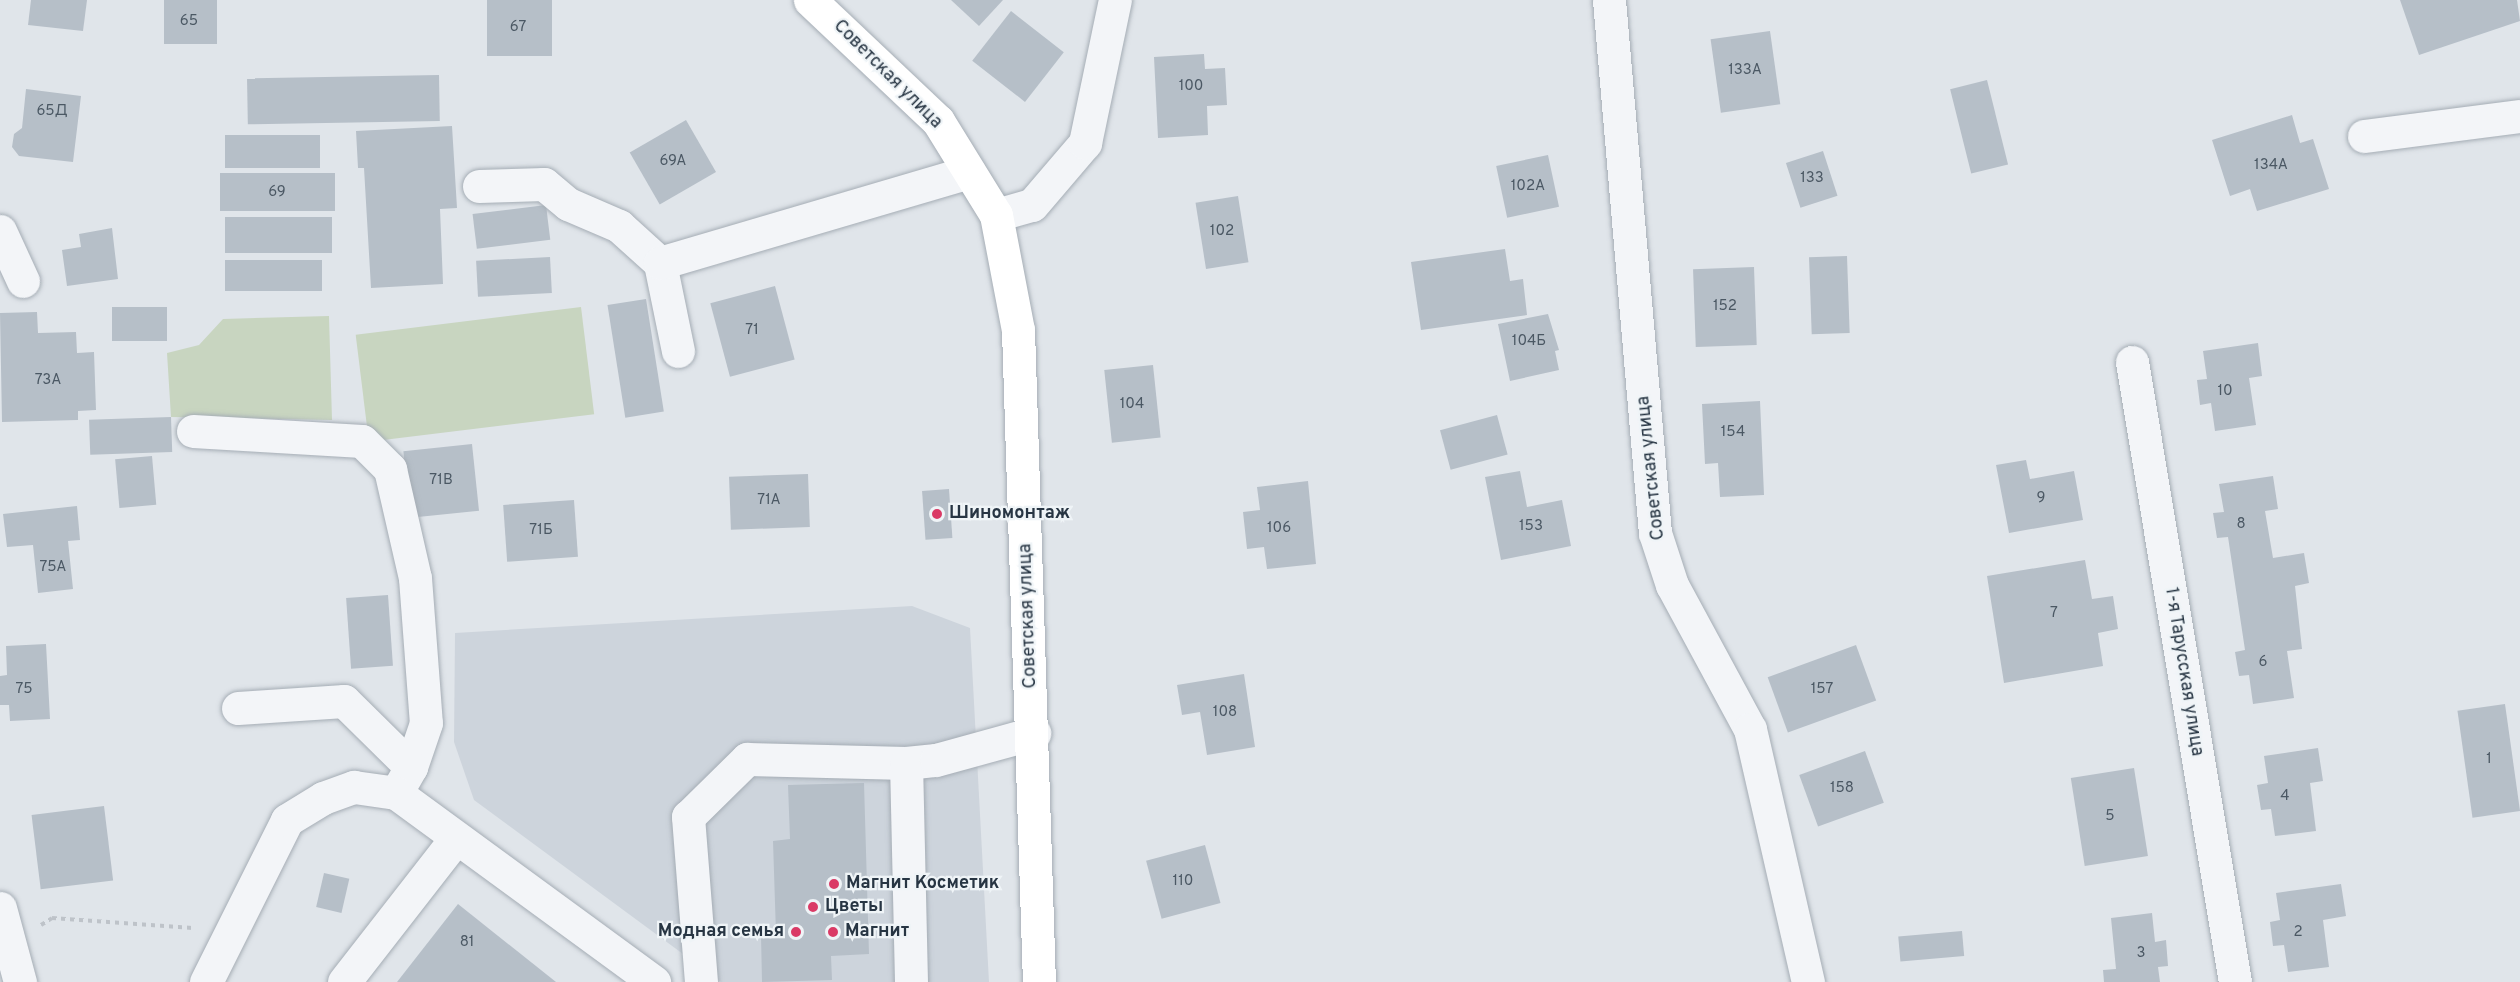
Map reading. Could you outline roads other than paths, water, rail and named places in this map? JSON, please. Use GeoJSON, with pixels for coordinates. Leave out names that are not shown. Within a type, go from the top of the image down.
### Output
{"type":"FeatureCollection","features":[{"type":"Feature","properties":{"kind":"main road","name":"Советская улица"},"geometry":{"type":"LineString","coordinates":[[810,0],[938,122],[996,215],[1018,330],[1034,733],[1039,982]]}},
{"type":"Feature","properties":{"kind":"street"},"geometry":{"type":"LineString","coordinates":[[996,215],[1032,205],[1085,143],[1115,0]]}},
{"type":"Feature","properties":{"kind":"street","name":"Советская улица"},"geometry":{"type":"LineString","coordinates":[[1609,0],[1655,533],[1672,585],[1750,729],[1809,982]]}},
{"type":"Feature","properties":{"kind":"street"},"geometry":{"type":"LineString","coordinates":[[2364,136],[2520,116]]}},
{"type":"Feature","properties":{"kind":"street"},"geometry":{"type":"LineString","coordinates":[[660,263],[969,172]]}},
{"type":"Feature","properties":{"kind":"street"},"geometry":{"type":"LineString","coordinates":[[478,186],[544,184],[568,204],[619,226],[660,263],[678,351]]}},
{"type":"Feature","properties":{"kind":"street"},"geometry":{"type":"LineString","coordinates":[[0,231],[23,281]]}},
{"type":"Feature","properties":{"kind":"street","name":"1-я Тарусская улица"},"geometry":{"type":"LineString","coordinates":[[2132,362],[2235,982]]}},
{"type":"Feature","properties":{"kind":"street"},"geometry":{"type":"LineString","coordinates":[[193,431],[362,441],[390,470],[415,578],[426,723],[404,780]]}},
{"type":"Feature","properties":{"kind":"street"},"geometry":{"type":"LineString","coordinates":[[238,708],[344,701],[404,780],[456,838],[654,982]]}},
{"type":"Feature","properties":{"kind":"street"},"geometry":{"type":"LineString","coordinates":[[701,982],[688,817],[747,759],[906,764],[936,760],[1034,733]]}},
{"type":"Feature","properties":{"kind":"street"},"geometry":{"type":"LineString","coordinates":[[906,764],[911,982]]}},
{"type":"Feature","properties":{"kind":"street"},"geometry":{"type":"LineString","coordinates":[[206,982],[287,820],[323,798],[354,787],[404,780]]}},
{"type":"Feature","properties":{"kind":"street"},"geometry":{"type":"LineString","coordinates":[[344,982],[456,838]]}},
{"type":"Feature","properties":{"kind":"street"},"geometry":{"type":"LineString","coordinates":[[0,908],[20,982]]}},
{"type":"Feature","properties":{"kind":"place","name":"Шиномонтаж"},"geometry":{"type":"Point","coordinates":[937,514]}},
{"type":"Feature","properties":{"kind":"place","name":"Магнит Косметик"},"geometry":{"type":"Point","coordinates":[834,884]}},
{"type":"Feature","properties":{"kind":"place","name":"Цветы"},"geometry":{"type":"Point","coordinates":[813,907]}},
{"type":"Feature","properties":{"kind":"place","name":"Модная семья"},"geometry":{"type":"Point","coordinates":[796,932]}},
{"type":"Feature","properties":{"kind":"place","name":"Магнит"},"geometry":{"type":"Point","coordinates":[833,932]}}]}
